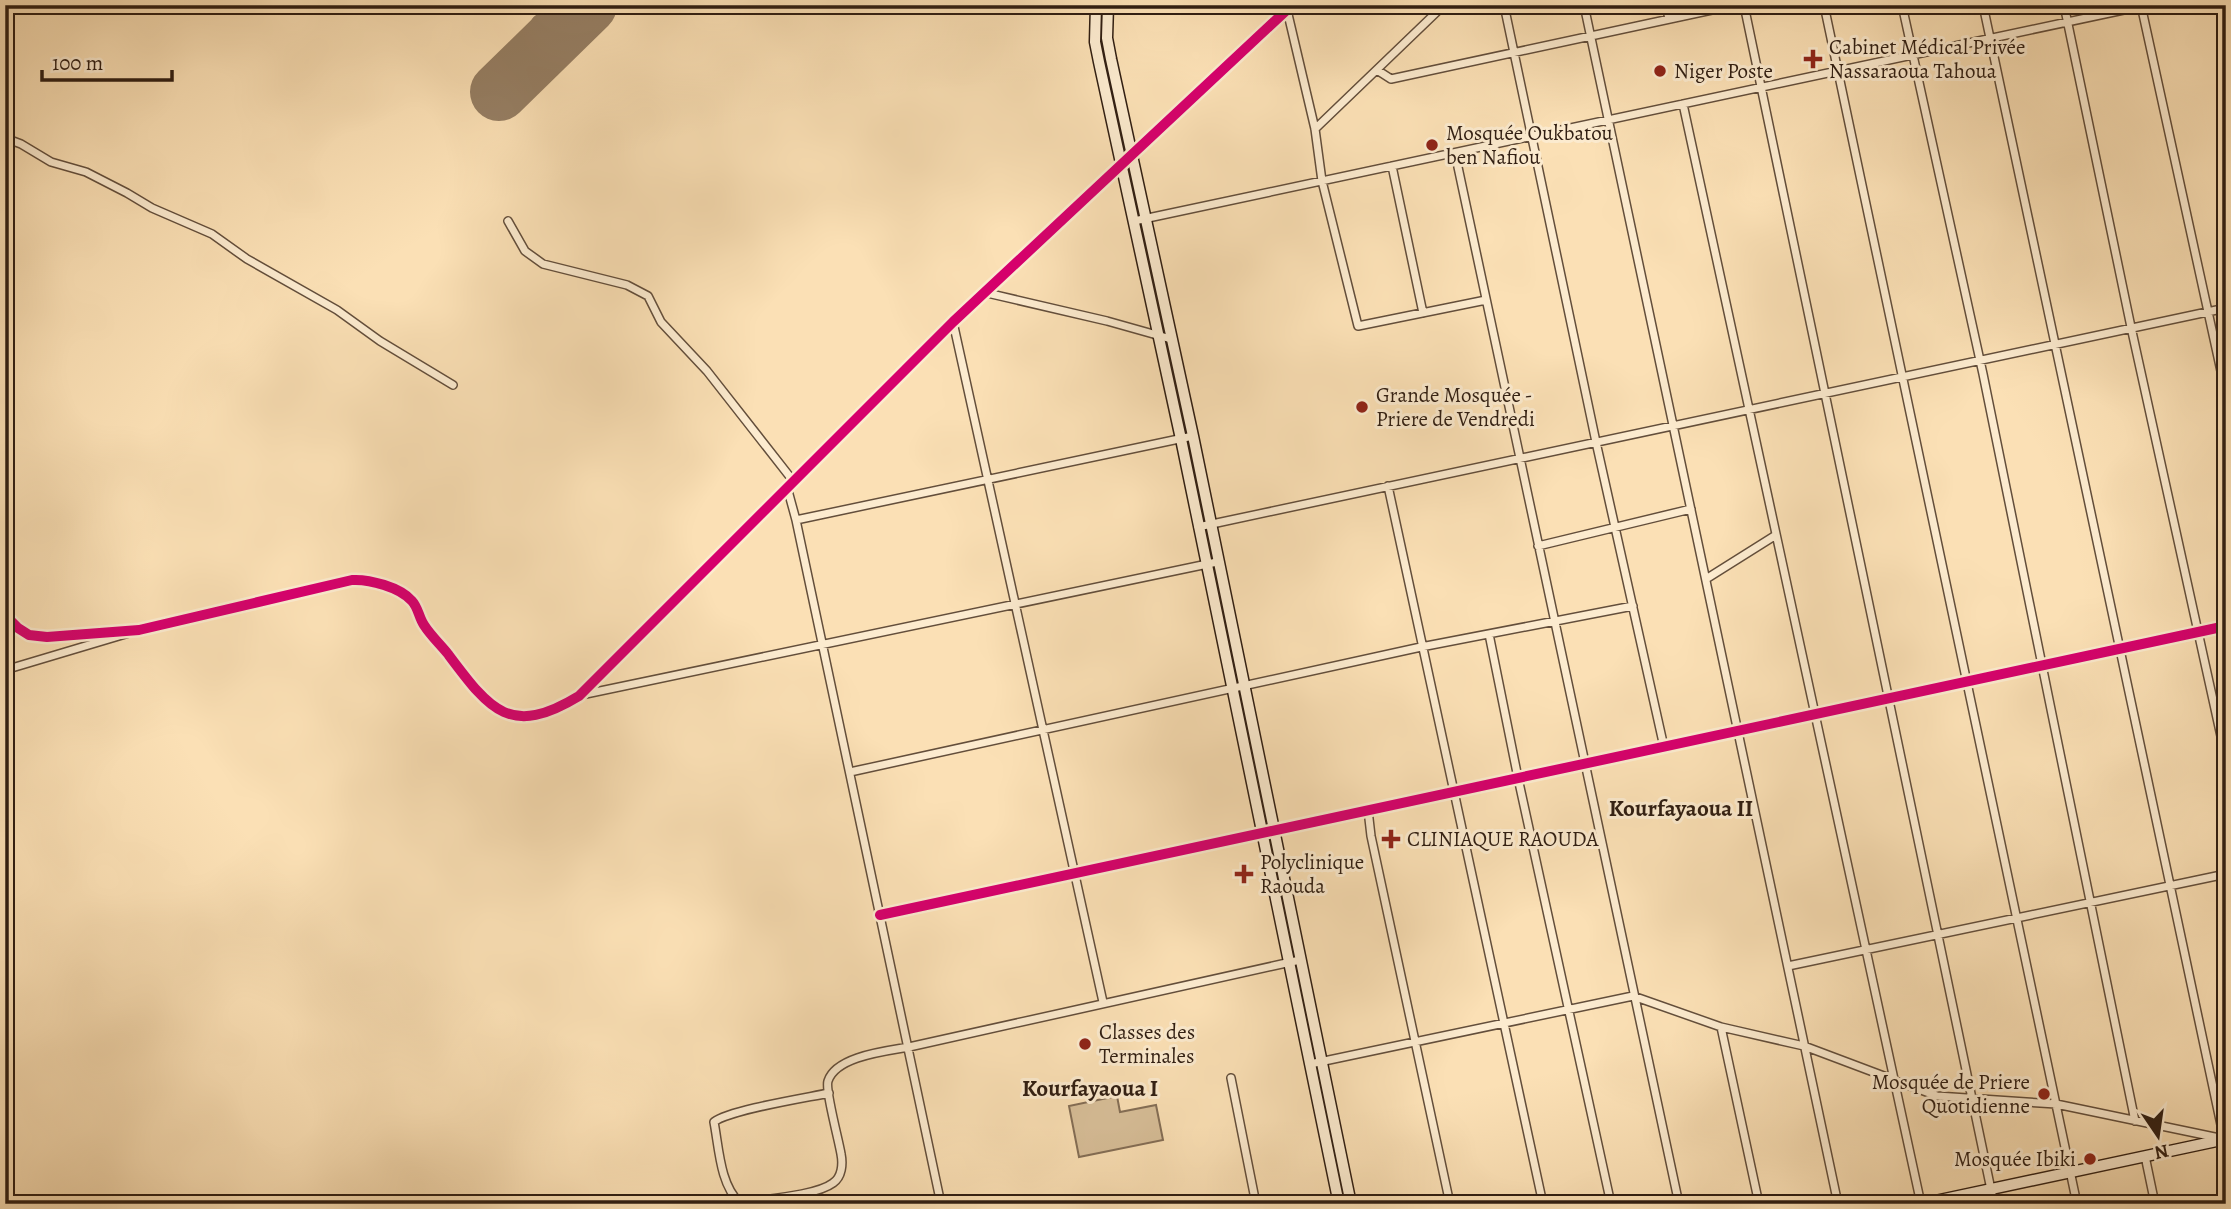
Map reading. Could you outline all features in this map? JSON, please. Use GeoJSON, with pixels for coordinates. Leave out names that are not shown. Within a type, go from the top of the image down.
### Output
{"type":"FeatureCollection","features":[{"type":"Feature","properties":{"kind":"street"},"geometry":{"type":"LineString","coordinates":[[1096,5],[1095,42],[1181,439],[1205,564],[1257,754],[1351,1204]]}},
{"type":"Feature","properties":{"kind":"street"},"geometry":{"type":"LineString","coordinates":[[1108,5],[1107,38],[1193,436],[1217,562],[1238,688],[1245,756],[1339,1204]]}},
{"type":"Feature","properties":{"kind":"street"},"geometry":{"type":"LineString","coordinates":[[1315,129],[1444,5]]}},
{"type":"Feature","properties":{"kind":"street"},"geometry":{"type":"LineString","coordinates":[[1504,5],[1596,442],[1664,747]]}},
{"type":"Feature","properties":{"kind":"street"},"geometry":{"type":"LineString","coordinates":[[1584,5],[1838,1204]]}},
{"type":"Feature","properties":{"kind":"street"},"geometry":{"type":"LineString","coordinates":[[1666,5],[1669,19]]}},
{"type":"Feature","properties":{"kind":"street"},"geometry":{"type":"LineString","coordinates":[[1377,70],[1391,79],[1735,5]]}},
{"type":"Feature","properties":{"kind":"street"},"geometry":{"type":"LineString","coordinates":[[1744,5],[1994,1204]]}},
{"type":"Feature","properties":{"kind":"street"},"geometry":{"type":"LineString","coordinates":[[1824,5],[2077,1204]]}},
{"type":"Feature","properties":{"kind":"street"},"geometry":{"type":"LineString","coordinates":[[1902,5],[1980,360],[2135,1121]]}},
{"type":"Feature","properties":{"kind":"street"},"geometry":{"type":"LineString","coordinates":[[1983,5],[2225,1143]]}},
{"type":"Feature","properties":{"kind":"street"},"geometry":{"type":"LineString","coordinates":[[2064,5],[2131,327],[2226,759]]}},
{"type":"Feature","properties":{"kind":"street"},"geometry":{"type":"LineString","coordinates":[[2222,5],[2226,24]]}},
{"type":"Feature","properties":{"kind":"street"},"geometry":{"type":"LineString","coordinates":[[1134,221],[2143,6],[2226,394]]}},
{"type":"Feature","properties":{"kind":"street"},"geometry":{"type":"LineString","coordinates":[[5,670],[139,629],[340,582],[366,579],[412,600],[424,625],[462,674],[495,710],[517,717],[539,715],[557,709],[579,696],[953,322],[1289,7]]}},
{"type":"Feature","properties":{"kind":"street"},"geometry":{"type":"LineString","coordinates":[[1289,7],[1315,129],[1322,181],[1358,326],[1486,300]]}},
{"type":"Feature","properties":{"kind":"street"},"geometry":{"type":"LineString","coordinates":[[1683,104],[1921,1204],[2145,1156],[2225,1143]]}},
{"type":"Feature","properties":{"kind":"street"},"geometry":{"type":"LineString","coordinates":[[5,138],[51,162],[86,172],[152,208],[212,234],[247,260],[337,310],[380,341],[453,385]]}},
{"type":"Feature","properties":{"kind":"street"},"geometry":{"type":"LineString","coordinates":[[1455,152],[1679,1204]]}},
{"type":"Feature","properties":{"kind":"street"},"geometry":{"type":"LineString","coordinates":[[1392,166],[1423,313]]}},
{"type":"Feature","properties":{"kind":"street"},"geometry":{"type":"LineString","coordinates":[[508,221],[525,251],[543,264],[627,285],[648,296],[662,322],[707,371],[791,485],[822,645],[941,1204]]}},
{"type":"Feature","properties":{"kind":"street"},"geometry":{"type":"LineString","coordinates":[[987,293],[1171,339]]}},
{"type":"Feature","properties":{"kind":"street"},"geometry":{"type":"LineString","coordinates":[[1198,527],[2226,307]]}},
{"type":"Feature","properties":{"kind":"street"},"geometry":{"type":"LineString","coordinates":[[953,322],[1103,1002]]}},
{"type":"Feature","properties":{"kind":"street"},"geometry":{"type":"LineString","coordinates":[[796,520],[1193,436]]}},
{"type":"Feature","properties":{"kind":"street"},"geometry":{"type":"LineString","coordinates":[[1388,486],[1542,1204]]}},
{"type":"Feature","properties":{"kind":"street"},"geometry":{"type":"LineString","coordinates":[[1538,546],[1691,509]]}},
{"type":"Feature","properties":{"kind":"street"},"geometry":{"type":"LineString","coordinates":[[1706,579],[1776,535]]}},
{"type":"Feature","properties":{"kind":"street"},"geometry":{"type":"LineString","coordinates":[[579,696],[1217,562]]}},
{"type":"Feature","properties":{"kind":"street"},"geometry":{"type":"LineString","coordinates":[[850,772],[1421,647],[1633,606]]}},
{"type":"Feature","properties":{"kind":"street"},"geometry":{"type":"LineString","coordinates":[[5,615],[29,635],[47,637],[139,629]]}},
{"type":"Feature","properties":{"kind":"street"},"geometry":{"type":"LineString","coordinates":[[880,915],[2226,626]]}},
{"type":"Feature","properties":{"kind":"street"},"geometry":{"type":"LineString","coordinates":[[1489,634],[1611,1204]]}},
{"type":"Feature","properties":{"kind":"street"},"geometry":{"type":"LineString","coordinates":[[1245,756],[1257,754]]}},
{"type":"Feature","properties":{"kind":"street"},"geometry":{"type":"LineString","coordinates":[[1368,810],[1371,836],[1450,1204]]}},
{"type":"Feature","properties":{"kind":"street"},"geometry":{"type":"LineString","coordinates":[[1787,966],[2226,874]]}},
{"type":"Feature","properties":{"kind":"street"},"geometry":{"type":"LineString","coordinates":[[829,1093],[721,1116],[714,1122],[725,1179],[733,1197],[740,1203],[820,1191],[836,1182],[843,1165],[838,1133],[827,1083],[832,1073],[846,1062],[874,1052],[909,1048],[1103,1002],[1300,960]]}},
{"type":"Feature","properties":{"kind":"street"},"geometry":{"type":"LineString","coordinates":[[1310,1064],[1633,996],[1721,1027],[1804,1046],[1937,1096],[2056,1104],[2225,1143]]}},
{"type":"Feature","properties":{"kind":"street"},"geometry":{"type":"LineString","coordinates":[[1721,1027],[1759,1204]]}},
{"type":"Feature","properties":{"kind":"street"},"geometry":{"type":"LineString","coordinates":[[1231,1078],[1256,1204]]}},
{"type":"Feature","properties":{"kind":"street"},"geometry":{"type":"LineString","coordinates":[[2145,1156],[2155,1204]]}},
{"type":"Feature","properties":{"kind":"shaded area"},"geometry":{"type":"Polygon","coordinates":[[[1117,1096],[1120,1112],[1156,1105],[1163,1140],[1079,1157],[1069,1106],[1117,1096]]]}},
{"type":"Feature","properties":{"kind":"taxiway"},"geometry":{"type":"LineString","coordinates":[[542,25],[586,5]]}},
{"type":"Feature","properties":{"kind":"taxiway"},"geometry":{"type":"LineString","coordinates":[[549,67],[566,29]]}},
{"type":"Feature","properties":{"kind":"runway"},"geometry":{"type":"LineString","coordinates":[[499,92],[588,5]]}},
{"type":"Feature","properties":{"kind":"cycle path"},"geometry":{"type":"LineString","coordinates":[[5,615],[29,635],[47,637],[139,630],[352,580],[367,581],[384,585],[407,596],[416,606],[430,633],[476,690],[503,712],[518,716],[535,715],[555,709],[579,696],[953,322],[1292,5]]}},
{"type":"Feature","properties":{"kind":"cycle path"},"geometry":{"type":"LineString","coordinates":[[880,915],[2226,626]]}},
{"type":"Feature","properties":{"kind":"place","name":"Cabinet Médical Privée Nassaraoua Tahoua"},"geometry":{"type":"Point","coordinates":[1813,59]}},
{"type":"Feature","properties":{"kind":"place","name":"Niger Poste"},"geometry":{"type":"Point","coordinates":[1660,71]}},
{"type":"Feature","properties":{"kind":"place","name":"Mosquée Oukbatou ben Nafiou"},"geometry":{"type":"Point","coordinates":[1432,145]}},
{"type":"Feature","properties":{"kind":"place","name":"Grande Mosquée - Priere de Vendredi"},"geometry":{"type":"Point","coordinates":[1362,407]}},
{"type":"Feature","properties":{"kind":"place","name":"CLINIAQUE RAOUDA"},"geometry":{"type":"Point","coordinates":[1391,839]}},
{"type":"Feature","properties":{"kind":"place","name":"Polyclinique Raouda"},"geometry":{"type":"Point","coordinates":[1244,874]}},
{"type":"Feature","properties":{"kind":"place","name":"Classes des Terminales"},"geometry":{"type":"Point","coordinates":[1085,1044]}},
{"type":"Feature","properties":{"kind":"place","name":"Mosquée de Priere Quotidienne"},"geometry":{"type":"Point","coordinates":[2044,1094]}},
{"type":"Feature","properties":{"kind":"place","name":"Mosquée Ibiki"},"geometry":{"type":"Point","coordinates":[2090,1159]}},
{"type":"Feature","properties":{"kind":"district","name":"Kourfayaoua II"},"geometry":{"type":"Point","coordinates":[1681,808]}},
{"type":"Feature","properties":{"kind":"district","name":"Kourfayaoua I"},"geometry":{"type":"Point","coordinates":[1090,1088]}}]}
